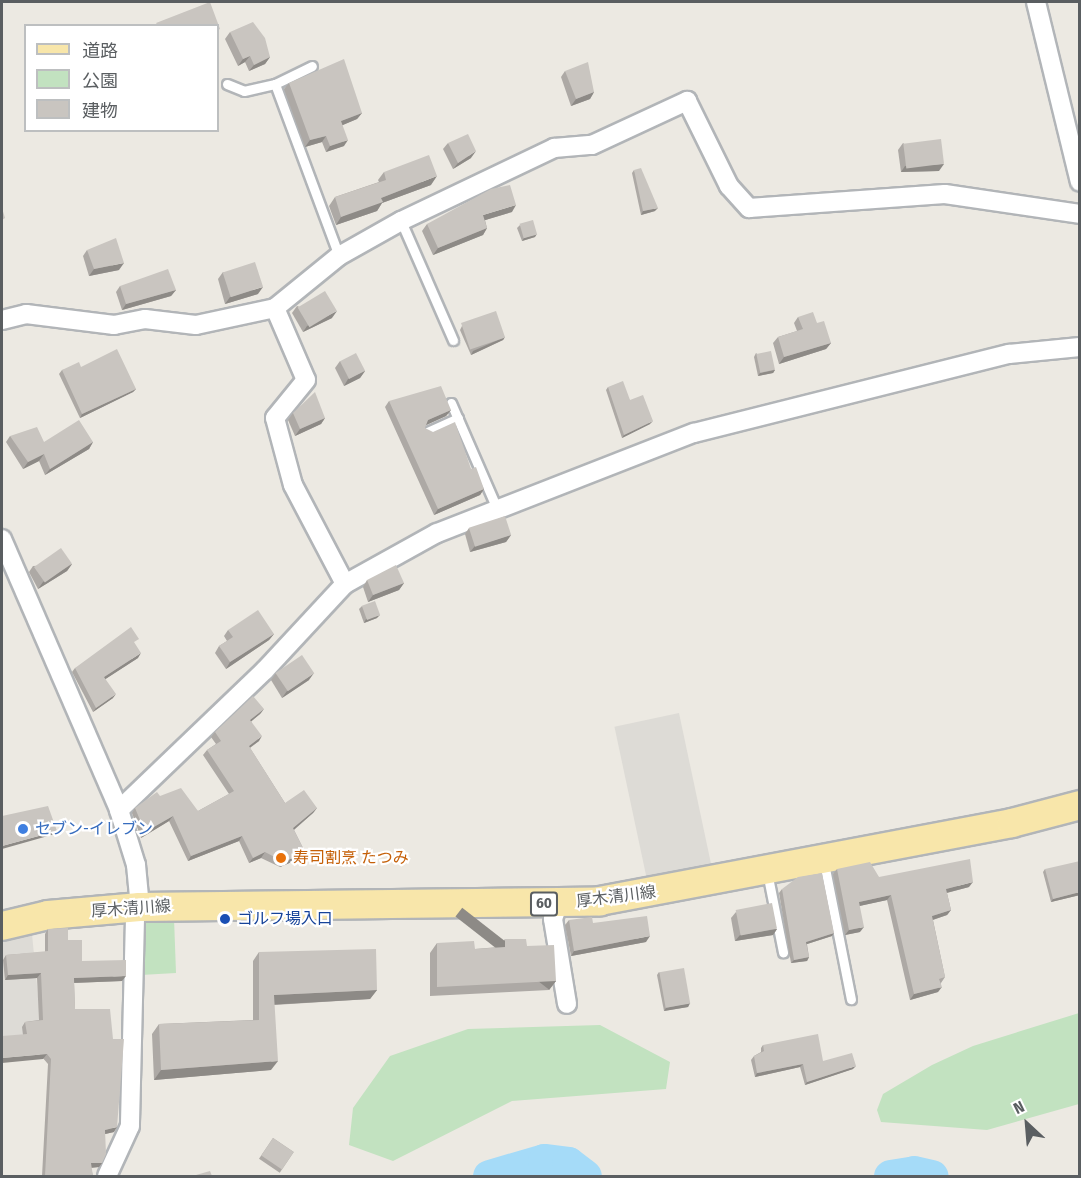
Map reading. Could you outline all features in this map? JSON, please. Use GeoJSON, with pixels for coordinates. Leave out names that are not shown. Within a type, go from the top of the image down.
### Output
{"type":"FeatureCollection","features":[{"type":"Feature","properties":{"kind":"main road","name":"厚木清川線"},"geometry":{"type":"LineString","coordinates":[[2,926],[48,915],[140,907],[389,899],[559,903],[648,894],[823,860],[1080,805]]}},
{"type":"Feature","properties":{"kind":"street"},"geometry":{"type":"LineString","coordinates":[[1036,2],[1080,182]]}},
{"type":"Feature","properties":{"kind":"street"},"geometry":{"type":"LineString","coordinates":[[2,320],[26,314],[114,325],[145,319],[196,325],[275,309],[339,256],[401,221],[554,148],[592,145],[687,101],[729,186],[749,208],[945,194],[1080,214]]}},
{"type":"Feature","properties":{"kind":"street"},"geometry":{"type":"LineString","coordinates":[[275,309],[306,380],[275,418],[293,485],[345,584]]}},
{"type":"Feature","properties":{"kind":"street"},"geometry":{"type":"LineString","coordinates":[[119,810],[266,670],[345,584],[437,533],[694,433],[1009,354],[1080,347]]}},
{"type":"Feature","properties":{"kind":"street"},"geometry":{"type":"LineString","coordinates":[[2,539],[119,810],[136,866],[140,907],[135,918],[130,1126],[107,1176]]}},
{"type":"Feature","properties":{"kind":"street"},"geometry":{"type":"LineString","coordinates":[[559,903],[553,919],[567,1004]]}},
{"type":"Feature","properties":{"kind":"lane"},"geometry":{"type":"LineString","coordinates":[[227,84],[244,91],[275,84],[312,66]]}},
{"type":"Feature","properties":{"kind":"lane"},"geometry":{"type":"LineString","coordinates":[[275,84],[339,256]]}},
{"type":"Feature","properties":{"kind":"lane"},"geometry":{"type":"LineString","coordinates":[[401,221],[453,340]]}},
{"type":"Feature","properties":{"kind":"lane"},"geometry":{"type":"LineString","coordinates":[[452,403],[497,509]]}},
{"type":"Feature","properties":{"kind":"lane"},"geometry":{"type":"LineString","coordinates":[[427,432],[458,418]]}},
{"type":"Feature","properties":{"kind":"lane"},"geometry":{"type":"LineString","coordinates":[[823,860],[851,999]]}},
{"type":"Feature","properties":{"kind":"lane"},"geometry":{"type":"LineString","coordinates":[[767,871],[783,952]]}},
{"type":"Feature","properties":{"kind":"shaded area"},"geometry":{"type":"Polygon","coordinates":[[[679,713],[711,864],[646,877],[614,727],[679,713]]]}},
{"type":"Feature","properties":{"kind":"shaded area"},"geometry":{"type":"Polygon","coordinates":[[[32,934],[44,1058],[2,1062],[2,941],[32,934]]]}},
{"type":"Feature","properties":{"kind":"green space"},"geometry":{"type":"Polygon","coordinates":[[[174,918],[176,973],[141,975],[139,926],[145,919],[174,918]]]}},
{"type":"Feature","properties":{"kind":"green space"},"geometry":{"type":"Polygon","coordinates":[[[1079,1013],[1079,1104],[987,1130],[881,1122],[877,1110],[883,1094],[932,1065],[973,1046],[1079,1013]]]}},
{"type":"Feature","properties":{"kind":"green space"},"geometry":{"type":"Polygon","coordinates":[[[600,1025],[670,1062],[666,1089],[512,1101],[393,1161],[349,1145],[353,1108],[390,1056],[468,1029],[600,1025]]]}},
{"type":"Feature","properties":{"kind":"building"},"geometry":{"type":"Polygon","coordinates":[[[210,2],[218,24],[157,24],[210,2]]]}},
{"type":"Feature","properties":{"kind":"building"},"geometry":{"type":"Polygon","coordinates":[[[253,22],[265,38],[270,57],[254,65],[250,56],[243,59],[230,32],[253,22]]]}},
{"type":"Feature","properties":{"kind":"building"},"geometry":{"type":"Polygon","coordinates":[[[344,59],[362,113],[341,121],[348,140],[330,146],[326,136],[310,140],[289,83],[344,59]]]}},
{"type":"Feature","properties":{"kind":"building"},"geometry":{"type":"Polygon","coordinates":[[[588,62],[594,92],[576,99],[565,71],[588,62]]]}},
{"type":"Feature","properties":{"kind":"building"},"geometry":{"type":"Polygon","coordinates":[[[468,134],[476,151],[458,163],[448,143],[468,134]]]}},
{"type":"Feature","properties":{"kind":"building"},"geometry":{"type":"Polygon","coordinates":[[[941,139],[944,164],[906,168],[903,144],[941,139]]]}},
{"type":"Feature","properties":{"kind":"building"},"geometry":{"type":"Polygon","coordinates":[[[429,155],[437,176],[381,198],[383,202],[341,217],[335,197],[386,180],[384,172],[429,155]]]}},
{"type":"Feature","properties":{"kind":"building"},"geometry":{"type":"Polygon","coordinates":[[[641,168],[658,208],[643,211],[634,170],[641,168]]]}},
{"type":"Feature","properties":{"kind":"building"},"geometry":{"type":"Polygon","coordinates":[[[510,185],[516,205],[483,215],[487,228],[438,248],[427,224],[491,189],[510,185]]]}},
{"type":"Feature","properties":{"kind":"building"},"geometry":{"type":"Polygon","coordinates":[[[533,220],[537,234],[524,238],[520,224],[533,220]]]}},
{"type":"Feature","properties":{"kind":"building"},"geometry":{"type":"Polygon","coordinates":[[[116,238],[124,263],[94,269],[87,250],[116,238]]]}},
{"type":"Feature","properties":{"kind":"building"},"geometry":{"type":"Polygon","coordinates":[[[255,262],[263,287],[231,297],[223,273],[255,262]]]}},
{"type":"Feature","properties":{"kind":"building"},"geometry":{"type":"Polygon","coordinates":[[[168,269],[176,290],[126,304],[120,286],[168,269]]]}},
{"type":"Feature","properties":{"kind":"building"},"geometry":{"type":"Polygon","coordinates":[[[325,291],[337,311],[309,327],[298,307],[325,291]]]}},
{"type":"Feature","properties":{"kind":"building"},"geometry":{"type":"Polygon","coordinates":[[[496,311],[505,337],[470,350],[461,323],[496,311]]]}},
{"type":"Feature","properties":{"kind":"building"},"geometry":{"type":"Polygon","coordinates":[[[813,312],[817,323],[824,321],[831,343],[784,357],[778,337],[803,329],[798,317],[813,312]]]}},
{"type":"Feature","properties":{"kind":"building"},"geometry":{"type":"Polygon","coordinates":[[[117,349],[136,389],[82,414],[62,370],[79,362],[81,367],[117,349]]]}},
{"type":"Feature","properties":{"kind":"building"},"geometry":{"type":"Polygon","coordinates":[[[771,351],[775,370],[760,373],[756,354],[771,351]]]}},
{"type":"Feature","properties":{"kind":"building"},"geometry":{"type":"Polygon","coordinates":[[[356,353],[365,371],[349,379],[340,361],[356,353]]]}},
{"type":"Feature","properties":{"kind":"building"},"geometry":{"type":"Polygon","coordinates":[[[623,381],[630,400],[643,395],[653,421],[624,435],[608,387],[623,381]]]}},
{"type":"Feature","properties":{"kind":"building"},"geometry":{"type":"Polygon","coordinates":[[[441,386],[451,410],[428,420],[425,428],[433,432],[455,422],[471,469],[476,467],[484,489],[438,509],[389,401],[441,386]]]}},
{"type":"Feature","properties":{"kind":"building"},"geometry":{"type":"Polygon","coordinates":[[[315,392],[325,418],[300,429],[293,413],[315,392]]]}},
{"type":"Feature","properties":{"kind":"building"},"geometry":{"type":"Polygon","coordinates":[[[79,420],[93,442],[50,469],[44,454],[28,462],[10,436],[37,427],[44,442],[79,420]]]}},
{"type":"Feature","properties":{"kind":"building"},"geometry":{"type":"Polygon","coordinates":[[[505,516],[511,535],[475,547],[469,528],[505,516]]]}},
{"type":"Feature","properties":{"kind":"building"},"geometry":{"type":"Polygon","coordinates":[[[61,548],[72,564],[45,582],[34,567],[61,548]]]}},
{"type":"Feature","properties":{"kind":"building"},"geometry":{"type":"Polygon","coordinates":[[[396,565],[404,583],[373,595],[367,580],[396,565]]]}},
{"type":"Feature","properties":{"kind":"building"},"geometry":{"type":"Polygon","coordinates":[[[375,601],[380,615],[367,620],[362,606],[375,601]]]}},
{"type":"Feature","properties":{"kind":"building"},"geometry":{"type":"Polygon","coordinates":[[[258,610],[274,634],[230,662],[219,646],[233,637],[228,630],[258,610]]]}},
{"type":"Feature","properties":{"kind":"building"},"geometry":{"type":"Polygon","coordinates":[[[131,627],[139,639],[134,642],[141,653],[104,677],[116,694],[96,708],[75,668],[131,627]]]}},
{"type":"Feature","properties":{"kind":"building"},"geometry":{"type":"Polygon","coordinates":[[[302,655],[314,673],[288,691],[275,673],[302,655]]]}},
{"type":"Feature","properties":{"kind":"building"},"geometry":{"type":"Polygon","coordinates":[[[253,696],[264,709],[250,720],[262,736],[249,746],[285,803],[304,790],[317,808],[293,828],[305,852],[284,862],[265,852],[253,858],[242,836],[191,856],[173,816],[145,832],[135,808],[157,792],[160,796],[181,788],[198,811],[234,791],[207,750],[221,741],[215,732],[253,696]]]}},
{"type":"Feature","properties":{"kind":"building"},"geometry":{"type":"Polygon","coordinates":[[[48,806],[57,831],[2,846],[2,816],[48,806]]]}},
{"type":"Feature","properties":{"kind":"building"},"geometry":{"type":"Polygon","coordinates":[[[970,859],[973,882],[946,889],[951,910],[932,916],[945,977],[939,979],[942,987],[914,994],[891,895],[859,902],[864,927],[849,930],[837,869],[870,862],[879,877],[970,859]]]}},
{"type":"Feature","properties":{"kind":"building"},"geometry":{"type":"Polygon","coordinates":[[[1080,861],[1080,892],[1053,899],[1045,869],[1080,861]]]}},
{"type":"Feature","properties":{"kind":"building"},"geometry":{"type":"Polygon","coordinates":[[[822,873],[834,933],[806,942],[809,957],[794,960],[782,889],[798,877],[822,873]]]}},
{"type":"Feature","properties":{"kind":"building"},"geometry":{"type":"Polygon","coordinates":[[[772,903],[777,929],[741,936],[736,910],[772,903]]]}},
{"type":"Feature","properties":{"kind":"building"},"geometry":{"type":"Polygon","coordinates":[[[647,916],[650,936],[574,951],[569,920],[592,917],[593,923],[647,916]]]}},
{"type":"Feature","properties":{"kind":"building"},"geometry":{"type":"Polygon","coordinates":[[[68,928],[68,940],[82,940],[82,961],[126,960],[126,976],[74,978],[75,1009],[110,1009],[113,1039],[124,1039],[117,1127],[105,1130],[106,1154],[102,1163],[91,1163],[93,1176],[45,1176],[51,1059],[47,1054],[2,1058],[2,1036],[27,1034],[25,1022],[43,1020],[41,973],[8,975],[6,955],[48,951],[48,929],[68,928]]]}},
{"type":"Feature","properties":{"kind":"building"},"geometry":{"type":"Polygon","coordinates":[[[505,939],[526,939],[527,946],[554,945],[556,981],[437,987],[437,943],[474,941],[475,949],[505,947],[505,939]]]}},
{"type":"Feature","properties":{"kind":"building"},"geometry":{"type":"Polygon","coordinates":[[[376,949],[377,990],[274,995],[278,1061],[161,1070],[159,1024],[259,1020],[259,952],[376,949]]]}},
{"type":"Feature","properties":{"kind":"building"},"geometry":{"type":"Polygon","coordinates":[[[684,968],[690,1003],[666,1008],[659,972],[684,968]]]}},
{"type":"Feature","properties":{"kind":"building"},"geometry":{"type":"Polygon","coordinates":[[[818,1034],[823,1061],[852,1053],[856,1066],[807,1082],[803,1064],[757,1073],[754,1056],[764,1051],[763,1045],[818,1034]]]}},
{"type":"Feature","properties":{"kind":"building"},"geometry":{"type":"Polygon","coordinates":[[[273,1138],[294,1152],[282,1169],[261,1155],[273,1138]]]}},
{"type":"Feature","properties":{"kind":"building"},"geometry":{"type":"Polygon","coordinates":[[[210,1171],[212,1176],[196,1176],[196,1175],[210,1171]]]}},
{"type":"Feature","properties":{"kind":"waterway"},"geometry":{"type":"LineString","coordinates":[[489,1176],[544,1160],[568,1163],[585,1176]]}},
{"type":"Feature","properties":{"kind":"waterway"},"geometry":{"type":"LineString","coordinates":[[890,1176],[914,1172],[932,1176]]}},
{"type":"Feature","properties":{"kind":"place","name":"セブン-イレブン"},"geometry":{"type":"Point","coordinates":[23,829]}},
{"type":"Feature","properties":{"kind":"place","name":"寿司割烹 たつみ"},"geometry":{"type":"Point","coordinates":[281,858]}},
{"type":"Feature","properties":{"kind":"place","name":"ゴルフ場入口"},"geometry":{"type":"Point","coordinates":[225,919]}}]}
